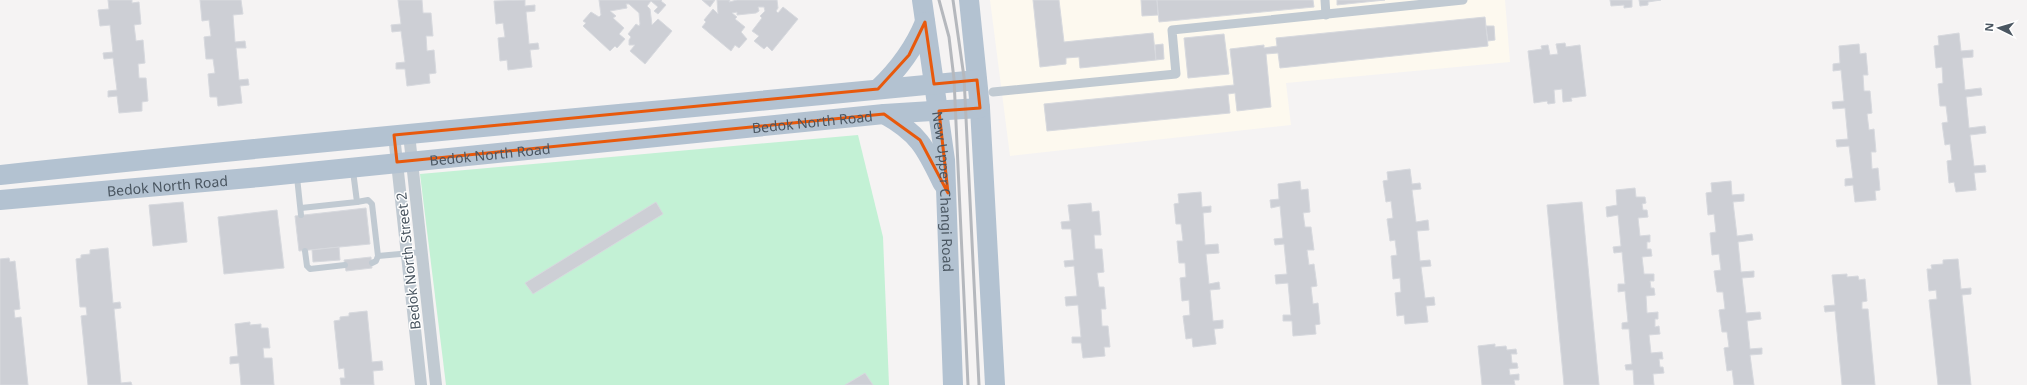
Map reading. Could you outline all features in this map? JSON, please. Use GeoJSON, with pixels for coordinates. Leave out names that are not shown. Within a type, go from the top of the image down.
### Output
{"type":"FeatureCollection","features":[{"type":"Feature","properties":{"kind":"main road","name":"New Upper Changi Road"},"geometry":{"type":"LineString","coordinates":[[922,0],[944,142],[948,193],[953,385]]}},
{"type":"Feature","properties":{"kind":"main road"},"geometry":{"type":"LineString","coordinates":[[969,0],[980,108],[995,385]]}},
{"type":"Feature","properties":{"kind":"main road"},"geometry":{"type":"LineString","coordinates":[[878,89],[900,67],[909,55],[926,22]]}},
{"type":"Feature","properties":{"kind":"main road","name":"Bedok North Road"},"geometry":{"type":"LineString","coordinates":[[0,175],[277,148],[402,134],[977,80]]}},
{"type":"Feature","properties":{"kind":"main road","name":"Bedok North Road"},"geometry":{"type":"LineString","coordinates":[[0,200],[297,173],[884,114],[980,108]]}},
{"type":"Feature","properties":{"kind":"main road"},"geometry":{"type":"LineString","coordinates":[[884,114],[897,121],[920,140],[948,193]]}},
{"type":"Feature","properties":{"kind":"street"},"geometry":{"type":"LineString","coordinates":[[1325,0],[1326,15]]}},
{"type":"Feature","properties":{"kind":"street"},"geometry":{"type":"LineString","coordinates":[[993,92],[1176,74],[1172,30],[1463,0]]}},
{"type":"Feature","properties":{"kind":"street","name":"Bedok North Street 2"},"geometry":{"type":"LineString","coordinates":[[402,134],[405,162],[422,252],[436,385]]}},
{"type":"Feature","properties":{"kind":"street","name":"Bedok North Street 2"},"geometry":{"type":"LineString","coordinates":[[405,162],[407,253],[421,385]]}},
{"type":"Feature","properties":{"kind":"lane"},"geometry":{"type":"LineString","coordinates":[[353,167],[357,202]]}},
{"type":"Feature","properties":{"kind":"lane"},"geometry":{"type":"LineString","coordinates":[[297,173],[301,215]]}},
{"type":"Feature","properties":{"kind":"lane"},"geometry":{"type":"LineString","coordinates":[[301,208],[368,200],[372,204],[378,256],[376,261],[372,262]]}},
{"type":"Feature","properties":{"kind":"lane"},"geometry":{"type":"LineString","coordinates":[[305,251],[307,266],[311,269],[345,265]]}},
{"type":"Feature","properties":{"kind":"lane"},"geometry":{"type":"LineString","coordinates":[[378,256],[422,252]]}},
{"type":"Feature","properties":{"kind":"highlighted area"},"geometry":{"type":"Polygon","coordinates":[[[925,22],[934,84],[977,80],[980,108],[939,111],[948,193],[920,140],[884,114],[397,162],[394,135],[878,89],[909,55],[925,22]]]}},
{"type":"Feature","properties":{"kind":"shaded area"},"geometry":{"type":"Polygon","coordinates":[[[990,0],[1505,0],[1510,62],[1286,83],[1291,125],[1010,156],[990,0]]]}},
{"type":"Feature","properties":{"kind":"green space"},"geometry":{"type":"Polygon","coordinates":[[[858,135],[883,237],[889,385],[446,385],[420,174],[858,135]]]}},
{"type":"Feature","properties":{"kind":"building"},"geometry":{"type":"Polygon","coordinates":[[[108,0],[132,0],[132,3],[139,2],[141,24],[134,25],[136,41],[143,40],[145,63],[138,64],[139,78],[146,78],[148,101],[142,102],[142,111],[119,113],[117,96],[108,97],[108,91],[117,90],[113,58],[104,59],[103,53],[113,52],[110,25],[100,26],[98,10],[109,9],[108,0]]]}},
{"type":"Feature","properties":{"kind":"building"},"geometry":{"type":"Polygon","coordinates":[[[200,0],[241,0],[243,14],[233,15],[235,42],[245,41],[246,48],[236,48],[239,80],[248,79],[249,85],[240,86],[242,103],[218,106],[217,97],[210,97],[208,74],[215,73],[213,59],[206,59],[204,37],[211,36],[209,20],[202,21],[200,0]]]}},
{"type":"Feature","properties":{"kind":"building"},"geometry":{"type":"Polygon","coordinates":[[[398,0],[422,0],[423,13],[431,13],[433,36],[426,36],[427,51],[434,50],[436,73],[429,74],[430,83],[407,86],[405,69],[396,69],[396,63],[405,62],[401,31],[392,32],[391,25],[401,24],[398,0]]]}},
{"type":"Feature","properties":{"kind":"building"},"geometry":{"type":"Polygon","coordinates":[[[525,0],[525,6],[535,5],[535,11],[526,12],[529,44],[538,43],[539,49],[530,50],[532,67],[508,70],[507,60],[500,61],[498,38],[505,37],[503,23],[496,24],[494,1],[525,0]]]}},
{"type":"Feature","properties":{"kind":"building"},"geometry":{"type":"Polygon","coordinates":[[[599,0],[662,0],[661,1],[666,5],[658,14],[654,11],[658,7],[651,1],[647,6],[650,9],[652,25],[658,19],[672,31],[645,64],[630,51],[635,45],[629,45],[629,40],[631,37],[628,34],[636,24],[639,26],[640,24],[639,13],[629,4],[626,4],[627,8],[610,11],[616,16],[613,18],[624,28],[619,34],[625,39],[617,48],[615,46],[610,51],[583,26],[586,23],[583,21],[591,12],[599,17],[601,15],[599,0]]]}},
{"type":"Feature","properties":{"kind":"building"},"geometry":{"type":"Polygon","coordinates":[[[702,0],[715,0],[710,7],[702,0]]]}},
{"type":"Feature","properties":{"kind":"building"},"geometry":{"type":"Polygon","coordinates":[[[717,0],[730,0],[729,2],[737,0],[777,0],[778,8],[776,11],[778,13],[783,7],[798,19],[772,51],[767,46],[764,49],[754,41],[759,36],[752,31],[762,18],[760,16],[765,11],[764,7],[758,7],[759,11],[756,13],[737,15],[737,12],[732,13],[737,17],[735,19],[745,27],[741,32],[747,39],[739,48],[735,45],[731,51],[702,27],[706,22],[704,20],[713,9],[718,14],[717,0]]]}},
{"type":"Feature","properties":{"kind":"building"},"geometry":{"type":"Polygon","coordinates":[[[1033,0],[1059,0],[1064,42],[1153,33],[1156,60],[1080,68],[1079,57],[1066,58],[1066,64],[1040,67],[1033,0]]]}},
{"type":"Feature","properties":{"kind":"building"},"geometry":{"type":"Polygon","coordinates":[[[1141,0],[1157,0],[1158,15],[1142,16],[1141,0]]]}},
{"type":"Feature","properties":{"kind":"building"},"geometry":{"type":"Polygon","coordinates":[[[1157,0],[1313,0],[1314,7],[1159,22],[1157,0]]]}},
{"type":"Feature","properties":{"kind":"building"},"geometry":{"type":"Polygon","coordinates":[[[1337,0],[1385,0],[1337,5],[1337,0]]]}},
{"type":"Feature","properties":{"kind":"building"},"geometry":{"type":"Polygon","coordinates":[[[1610,0],[1632,0],[1632,7],[1624,8],[1624,5],[1611,6],[1610,0]]]}},
{"type":"Feature","properties":{"kind":"building"},"geometry":{"type":"Polygon","coordinates":[[[1639,0],[1661,0],[1648,2],[1648,5],[1640,6],[1639,0]]]}},
{"type":"Feature","properties":{"kind":"building"},"geometry":{"type":"Polygon","coordinates":[[[1485,17],[1488,46],[1280,68],[1278,53],[1266,54],[1271,107],[1237,111],[1235,93],[1228,94],[1230,113],[1047,131],[1044,104],[1234,85],[1230,49],[1264,45],[1264,48],[1277,46],[1276,38],[1485,17]]]}},
{"type":"Feature","properties":{"kind":"building"},"geometry":{"type":"Polygon","coordinates":[[[1486,26],[1494,26],[1495,40],[1488,41],[1486,26]]]}},
{"type":"Feature","properties":{"kind":"building"},"geometry":{"type":"Polygon","coordinates":[[[1959,33],[1961,51],[1973,50],[1973,57],[1962,58],[1965,90],[1981,88],[1982,95],[1966,97],[1969,128],[1985,126],[1986,133],[1970,135],[1974,166],[1985,165],[1986,172],[1974,173],[1976,190],[1956,192],[1954,182],[1949,183],[1947,161],[1952,160],[1950,144],[1945,145],[1942,123],[1948,122],[1946,106],[1940,106],[1938,84],[1943,83],[1942,67],[1936,68],[1934,46],[1939,45],[1938,36],[1959,33]]]}},
{"type":"Feature","properties":{"kind":"building"},"geometry":{"type":"Polygon","coordinates":[[[1224,34],[1229,74],[1188,78],[1184,38],[1224,34]]]}},
{"type":"Feature","properties":{"kind":"building"},"geometry":{"type":"Polygon","coordinates":[[[1565,43],[1566,47],[1580,45],[1586,96],[1571,98],[1572,101],[1563,102],[1562,89],[1554,90],[1555,103],[1548,104],[1547,101],[1534,103],[1528,51],[1542,49],[1541,46],[1548,45],[1550,55],[1558,54],[1556,44],[1565,43]]]}},
{"type":"Feature","properties":{"kind":"building"},"geometry":{"type":"Polygon","coordinates":[[[1163,44],[1164,59],[1156,60],[1155,45],[1163,44]]]}},
{"type":"Feature","properties":{"kind":"building"},"geometry":{"type":"Polygon","coordinates":[[[1859,44],[1860,54],[1866,53],[1868,75],[1863,75],[1864,91],[1870,91],[1872,113],[1867,114],[1869,130],[1874,129],[1876,152],[1871,152],[1872,169],[1878,168],[1880,190],[1875,191],[1876,200],[1855,202],[1853,185],[1845,186],[1845,179],[1853,178],[1849,146],[1837,147],[1836,140],[1848,139],[1845,108],[1833,109],[1832,102],[1844,101],[1841,70],[1833,71],[1833,64],[1840,63],[1839,46],[1859,44]]]}},
{"type":"Feature","properties":{"kind":"building"},"geometry":{"type":"Polygon","coordinates":[[[1410,169],[1412,184],[1420,183],[1421,189],[1412,190],[1416,222],[1428,220],[1429,230],[1417,231],[1420,261],[1430,260],[1431,266],[1421,267],[1425,298],[1434,297],[1435,305],[1426,306],[1428,322],[1405,324],[1404,315],[1397,316],[1395,293],[1401,292],[1400,278],[1393,279],[1391,256],[1397,255],[1395,240],[1390,241],[1387,219],[1393,218],[1391,201],[1386,202],[1383,181],[1388,180],[1387,172],[1410,169]]]}},
{"type":"Feature","properties":{"kind":"building"},"geometry":{"type":"Polygon","coordinates":[[[1300,181],[1301,190],[1308,189],[1310,212],[1303,213],[1305,227],[1311,227],[1314,250],[1307,250],[1309,265],[1314,264],[1317,286],[1311,287],[1313,304],[1318,303],[1320,324],[1315,325],[1316,334],[1293,336],[1292,321],[1283,321],[1283,315],[1291,315],[1288,283],[1276,284],[1275,275],[1287,274],[1284,244],[1275,245],[1274,239],[1283,238],[1280,206],[1271,208],[1270,200],[1279,199],[1278,184],[1300,181]]]}},
{"type":"Feature","properties":{"kind":"building"},"geometry":{"type":"Polygon","coordinates":[[[1731,181],[1732,195],[1744,194],[1744,201],[1733,202],[1737,236],[1752,234],[1753,240],[1738,242],[1741,272],[1754,271],[1754,277],[1742,278],[1746,313],[1760,312],[1761,319],[1747,321],[1750,349],[1762,348],[1762,354],[1750,355],[1754,385],[1734,385],[1732,370],[1727,371],[1724,348],[1729,347],[1727,332],[1722,332],[1719,310],[1725,309],[1723,292],[1717,292],[1714,271],[1721,270],[1719,254],[1712,255],[1710,233],[1716,232],[1714,214],[1708,215],[1706,193],[1712,192],[1711,183],[1731,181]]]}},
{"type":"Feature","properties":{"kind":"building"},"geometry":{"type":"Polygon","coordinates":[[[1635,188],[1636,197],[1645,197],[1646,203],[1642,204],[1643,210],[1647,210],[1648,217],[1638,218],[1640,236],[1650,235],[1650,242],[1647,242],[1647,249],[1651,249],[1652,256],[1642,257],[1644,274],[1654,274],[1654,281],[1650,281],[1651,288],[1654,288],[1655,295],[1646,296],[1647,313],[1658,312],[1658,319],[1655,319],[1655,327],[1659,326],[1660,334],[1649,335],[1651,353],[1662,352],[1663,359],[1659,359],[1660,367],[1663,367],[1664,373],[1653,374],[1654,385],[1634,385],[1633,370],[1626,370],[1625,365],[1632,364],[1629,329],[1622,329],[1622,323],[1628,322],[1625,291],[1618,292],[1618,284],[1625,284],[1622,252],[1614,253],[1613,247],[1621,246],[1618,215],[1607,217],[1606,207],[1617,205],[1616,190],[1635,188]]]}},
{"type":"Feature","properties":{"kind":"building"},"geometry":{"type":"Polygon","coordinates":[[[1201,192],[1202,207],[1211,206],[1211,212],[1203,213],[1205,245],[1218,244],[1219,253],[1206,254],[1209,284],[1219,282],[1220,289],[1210,290],[1213,321],[1223,320],[1223,328],[1214,329],[1216,344],[1193,347],[1192,338],[1186,339],[1183,316],[1190,315],[1189,300],[1182,301],[1180,278],[1186,277],[1185,263],[1179,263],[1177,241],[1183,241],[1181,224],[1176,224],[1174,204],[1179,203],[1178,194],[1201,192]]]}},
{"type":"Feature","properties":{"kind":"building"},"geometry":{"type":"Polygon","coordinates":[[[183,202],[187,242],[153,246],[149,205],[183,202]]]}},
{"type":"Feature","properties":{"kind":"building"},"geometry":{"type":"Polygon","coordinates":[[[656,202],[663,214],[533,294],[525,283],[656,202]]]}},
{"type":"Feature","properties":{"kind":"building"},"geometry":{"type":"Polygon","coordinates":[[[1582,202],[1599,385],[1564,385],[1547,205],[1582,202]]]}},
{"type":"Feature","properties":{"kind":"building"},"geometry":{"type":"Polygon","coordinates":[[[1091,203],[1092,212],[1099,211],[1101,235],[1094,235],[1095,249],[1102,249],[1104,272],[1097,273],[1099,287],[1104,287],[1106,309],[1101,309],[1102,326],[1108,326],[1110,347],[1104,347],[1105,356],[1083,358],[1081,343],[1072,343],[1072,337],[1081,337],[1078,305],[1066,306],[1065,297],[1077,296],[1074,266],[1065,267],[1064,261],[1074,260],[1071,229],[1062,229],[1061,222],[1070,221],[1068,205],[1091,203]]]}},
{"type":"Feature","properties":{"kind":"building"},"geometry":{"type":"Polygon","coordinates":[[[366,208],[370,244],[299,251],[295,216],[366,208]]]}},
{"type":"Feature","properties":{"kind":"building"},"geometry":{"type":"Polygon","coordinates":[[[277,210],[284,268],[224,274],[218,217],[277,210]]]}},
{"type":"Feature","properties":{"kind":"building"},"geometry":{"type":"Polygon","coordinates":[[[339,247],[340,260],[313,262],[312,250],[339,247]]]}},
{"type":"Feature","properties":{"kind":"building"},"geometry":{"type":"Polygon","coordinates":[[[108,248],[113,303],[120,302],[121,308],[114,309],[121,383],[131,382],[132,385],[88,385],[81,316],[87,315],[86,307],[80,307],[76,259],[81,258],[81,255],[90,254],[90,250],[108,248]]]}},
{"type":"Feature","properties":{"kind":"building"},"geometry":{"type":"Polygon","coordinates":[[[371,257],[372,268],[346,271],[344,260],[371,257]]]}},
{"type":"Feature","properties":{"kind":"building"},"geometry":{"type":"Polygon","coordinates":[[[9,258],[10,262],[15,261],[20,309],[14,310],[15,318],[21,317],[28,385],[0,385],[0,259],[9,258]]]}},
{"type":"Feature","properties":{"kind":"building"},"geometry":{"type":"Polygon","coordinates":[[[1958,259],[1961,289],[1971,288],[1971,294],[1962,295],[1971,385],[1938,385],[1929,300],[1937,299],[1936,290],[1929,291],[1927,269],[1932,269],[1931,265],[1943,264],[1943,260],[1958,259]]]}},
{"type":"Feature","properties":{"kind":"building"},"geometry":{"type":"Polygon","coordinates":[[[1847,274],[1847,277],[1858,276],[1859,280],[1865,279],[1867,301],[1862,302],[1862,309],[1868,309],[1875,385],[1842,385],[1835,311],[1825,312],[1824,306],[1835,305],[1832,275],[1847,274]]]}},
{"type":"Feature","properties":{"kind":"building"},"geometry":{"type":"Polygon","coordinates":[[[367,311],[372,362],[382,361],[383,370],[373,371],[374,385],[341,385],[340,378],[345,378],[344,368],[339,369],[334,321],[340,320],[340,317],[349,316],[349,313],[367,311]]]}},
{"type":"Feature","properties":{"kind":"building"},"geometry":{"type":"Polygon","coordinates":[[[250,322],[250,325],[261,324],[261,328],[268,328],[270,348],[263,348],[264,358],[272,358],[274,385],[241,385],[239,363],[230,364],[230,357],[238,356],[235,324],[250,322]]]}},
{"type":"Feature","properties":{"kind":"building"},"geometry":{"type":"Polygon","coordinates":[[[1495,344],[1495,347],[1506,346],[1507,350],[1516,349],[1517,354],[1511,354],[1512,363],[1517,363],[1518,368],[1509,369],[1510,375],[1519,374],[1519,380],[1514,380],[1515,385],[1482,385],[1478,346],[1495,344]]]}},
{"type":"Feature","properties":{"kind":"building"},"geometry":{"type":"Polygon","coordinates":[[[865,373],[873,385],[845,385],[865,373]]]}},
{"type":"Feature","properties":{"kind":"railway"},"geometry":{"type":"LineString","coordinates":[[939,0],[949,37],[954,79],[968,385]]}},
{"type":"Feature","properties":{"kind":"railway"},"geometry":{"type":"LineString","coordinates":[[953,0],[964,77],[979,385]]}}]}
